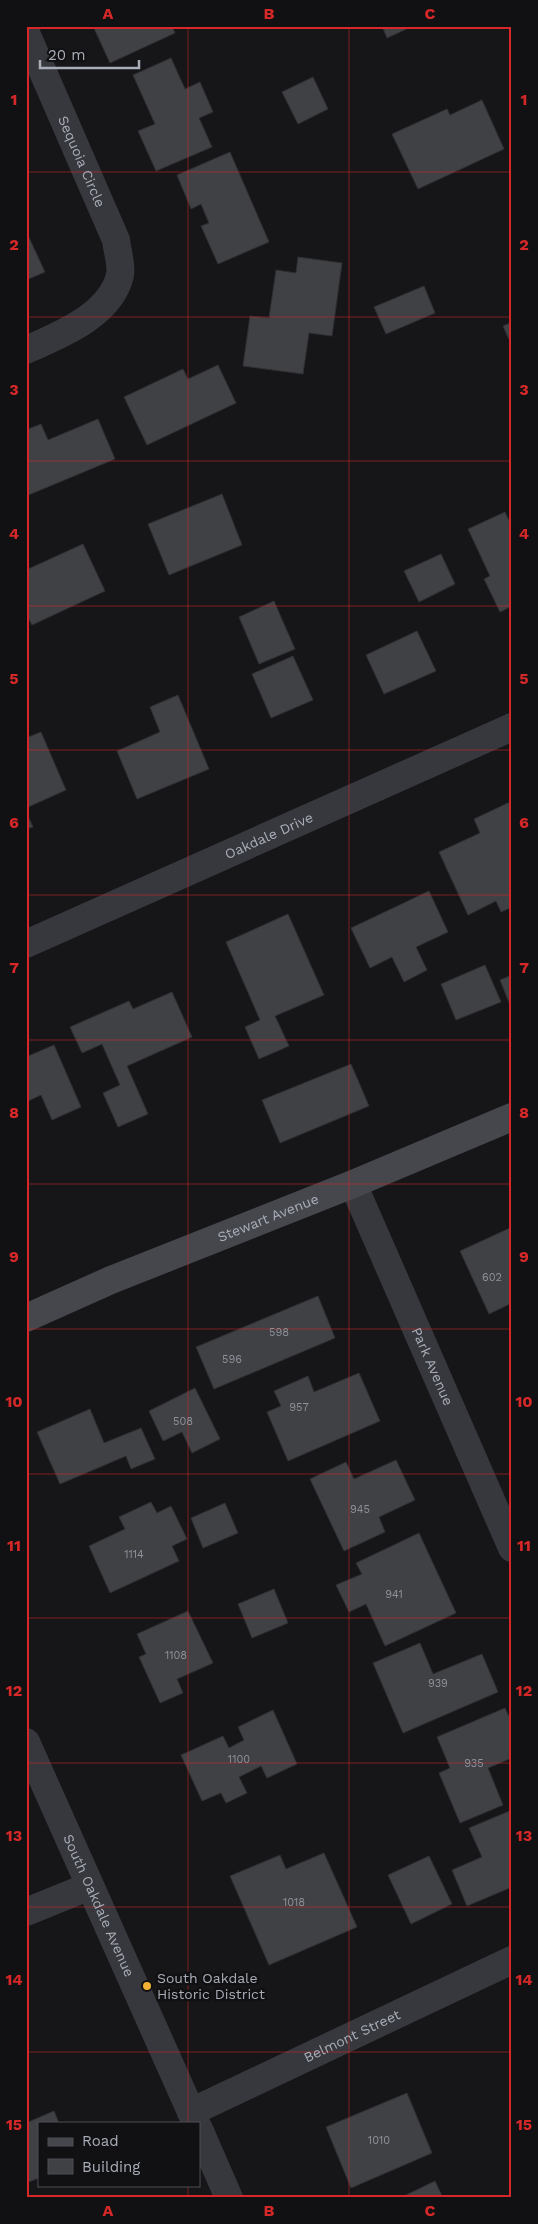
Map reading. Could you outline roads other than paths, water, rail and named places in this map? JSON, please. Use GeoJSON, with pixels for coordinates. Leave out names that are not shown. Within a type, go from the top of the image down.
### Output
{"type":"FeatureCollection","features":[{"type":"Feature","properties":{"kind":"main road","name":"Stewart Avenue"},"geometry":{"type":"LineString","coordinates":[[26,1318],[111,1280],[353,1184],[512,1117]]}},
{"type":"Feature","properties":{"kind":"street","name":"Sequoia Circle"},"geometry":{"type":"LineString","coordinates":[[26,33],[116,240],[120,272],[114,293],[75,328],[26,350]]}},
{"type":"Feature","properties":{"kind":"street","name":"Oakdale Drive"},"geometry":{"type":"LineString","coordinates":[[26,944],[512,727]]}},
{"type":"Feature","properties":{"kind":"street","name":"Park Avenue"},"geometry":{"type":"LineString","coordinates":[[353,1184],[512,1548]]}},
{"type":"Feature","properties":{"kind":"street","name":"South Oakdale Avenue"},"geometry":{"type":"LineString","coordinates":[[26,1742],[195,2121]]}},
{"type":"Feature","properties":{"kind":"street"},"geometry":{"type":"LineString","coordinates":[[26,1912],[90,1886]]}},
{"type":"Feature","properties":{"kind":"street","name":"Belmont Street"},"geometry":{"type":"LineString","coordinates":[[195,2121],[512,1960]]}},
{"type":"Feature","properties":{"kind":"street","name":"South Oakdale Avenue"},"geometry":{"type":"LineString","coordinates":[[200,2132],[229,2198]]}},
{"type":"Feature","properties":{"kind":"place","name":"South Oakdale Historic District"},"geometry":{"type":"Point","coordinates":[147,1986]}}]}
